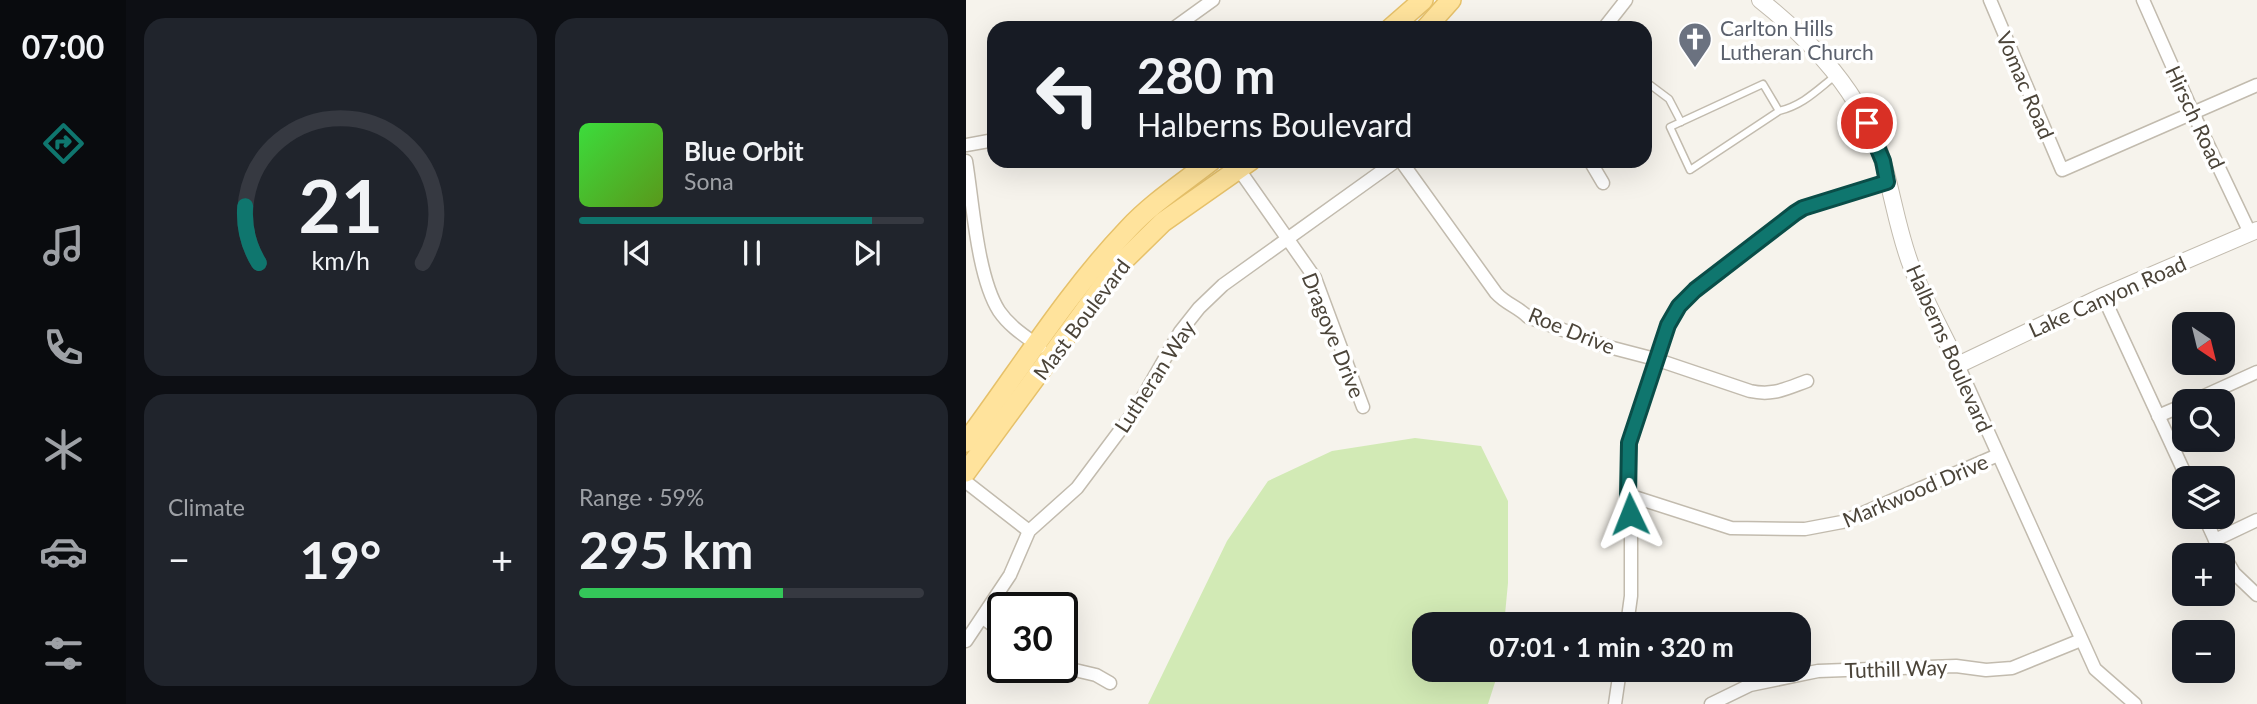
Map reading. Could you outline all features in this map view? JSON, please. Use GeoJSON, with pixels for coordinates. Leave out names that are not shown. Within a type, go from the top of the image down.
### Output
{"type":"FeatureCollection","features":[{"type":"Feature","properties":{"kind":"main road"},"geometry":{"type":"LineString","coordinates":[[1399,21],[1423,0]]}},
{"type":"Feature","properties":{"kind":"main road"},"geometry":{"type":"LineString","coordinates":[[1432,21],[1451,0]]}},
{"type":"Feature","properties":{"kind":"main road","name":"Mast Boulevard"},"geometry":{"type":"LineString","coordinates":[[966,472],[1044,351],[1086,278],[1130,226],[1202,168]]}},
{"type":"Feature","properties":{"kind":"main road","name":"Mast Boulevard"},"geometry":{"type":"LineString","coordinates":[[966,442],[1116,268],[1163,222],[1235,168]]}},
{"type":"Feature","properties":{"kind":"street"},"geometry":{"type":"LineString","coordinates":[[1184,21],[1213,0]]}},
{"type":"Feature","properties":{"kind":"street"},"geometry":{"type":"LineString","coordinates":[[1610,21],[1626,0]]}},
{"type":"Feature","properties":{"kind":"street","name":"Halberns Boulevard"},"geometry":{"type":"LineString","coordinates":[[1760,0],[1807,39],[1837,74],[1857,105],[1883,161],[1912,267],[2081,640],[2095,669],[2135,704]]}},
{"type":"Feature","properties":{"kind":"street","name":"Vomac Road"},"geometry":{"type":"LineString","coordinates":[[1990,0],[2062,170],[2193,113]]}},
{"type":"Feature","properties":{"kind":"street","name":"Hirsch Road"},"geometry":{"type":"LineString","coordinates":[[2143,0],[2193,113],[2253,231]]}},
{"type":"Feature","properties":{"kind":"street"},"geometry":{"type":"LineString","coordinates":[[2193,113],[2257,85]]}},
{"type":"Feature","properties":{"kind":"street"},"geometry":{"type":"LineString","coordinates":[[966,145],[987,141]]}},
{"type":"Feature","properties":{"kind":"street"},"geometry":{"type":"LineString","coordinates":[[966,161],[985,279],[998,309],[1006,319],[1022,336],[1044,351]]}},
{"type":"Feature","properties":{"kind":"street","name":"Dragoye Drive"},"geometry":{"type":"LineString","coordinates":[[1242,168],[1286,238],[1315,278],[1363,407]]}},
{"type":"Feature","properties":{"kind":"street","name":"Lutheran Way"},"geometry":{"type":"LineString","coordinates":[[966,641],[1010,575],[1029,531],[1080,485],[1136,409],[1180,332],[1199,308],[1223,285],[1286,238],[1388,168]]}},
{"type":"Feature","properties":{"kind":"street","name":"Roe Drive"},"geometry":{"type":"LineString","coordinates":[[1403,168],[1504,301],[1521,309],[1528,317],[1609,347],[1766,395],[1807,381]]}},
{"type":"Feature","properties":{"kind":"street"},"geometry":{"type":"LineString","coordinates":[[1594,168],[1603,183]]}},
{"type":"Feature","properties":{"kind":"street"},"geometry":{"type":"LineString","coordinates":[[1629,612],[1631,596],[1629,443],[1655,359],[1668,325],[1679,306],[1695,290],[1803,208],[1887,182]]}},
{"type":"Feature","properties":{"kind":"street","name":"Lake Canyon Road"},"geometry":{"type":"LineString","coordinates":[[1958,365],[2103,296],[2253,231]]}},
{"type":"Feature","properties":{"kind":"street"},"geometry":{"type":"LineString","coordinates":[[2103,296],[2181,466]]}},
{"type":"Feature","properties":{"kind":"street"},"geometry":{"type":"LineString","coordinates":[[2219,389],[2257,372]]}},
{"type":"Feature","properties":{"kind":"street"},"geometry":{"type":"LineString","coordinates":[[2158,416],[2172,410]]}},
{"type":"Feature","properties":{"kind":"street","name":"Markwood Drive"},"geometry":{"type":"LineString","coordinates":[[1628,495],[1731,528],[1805,529],[1842,522],[1998,455]]}},
{"type":"Feature","properties":{"kind":"street"},"geometry":{"type":"LineString","coordinates":[[966,482],[1029,531]]}},
{"type":"Feature","properties":{"kind":"street"},"geometry":{"type":"LineString","coordinates":[[2215,540],[2257,520]]}},
{"type":"Feature","properties":{"kind":"street"},"geometry":{"type":"LineString","coordinates":[[2210,529],[2234,573],[2257,595]]}},
{"type":"Feature","properties":{"kind":"street"},"geometry":{"type":"LineString","coordinates":[[983,618],[987,621]]}},
{"type":"Feature","properties":{"kind":"street","name":"Tuthill Way"},"geometry":{"type":"LineString","coordinates":[[1711,704],[1750,685],[1818,671],[1956,666],[1986,670],[2012,668],[2081,640]]}},
{"type":"Feature","properties":{"kind":"street"},"geometry":{"type":"LineString","coordinates":[[1078,670],[1096,674],[1110,683]]}},
{"type":"Feature","properties":{"kind":"street"},"geometry":{"type":"LineString","coordinates":[[1615,704],[1618,682]]}},
{"type":"Feature","properties":{"kind":"lane"},"geometry":{"type":"LineString","coordinates":[[1779,111],[1763,84],[1670,127],[1690,170],[1779,111],[1794,107],[1807,99],[1837,74]]}},
{"type":"Feature","properties":{"kind":"lane"},"geometry":{"type":"LineString","coordinates":[[1652,86],[1670,99],[1681,122]]}},
{"type":"Feature","properties":{"kind":"green space"},"geometry":{"type":"Polygon","coordinates":[[[1415,438],[1481,446],[1508,501],[1505,612],[1412,612],[1412,682],[1495,682],[1488,704],[1148,704],[1227,541],[1268,481],[1332,451],[1415,438]]]}},
{"type":"Feature","properties":{"kind":"place","name":"Carlton Hills Lutheran Church"},"geometry":{"type":"Point","coordinates":[1695,69]}},
{"type":"Feature","properties":{"kind":"route"},"geometry":{"type":"LineString","coordinates":[[1630,514],[1629,443],[1661,342],[1679,306],[1700,286],[1803,208],[1887,182],[1883,161],[1867,123]]}}]}
